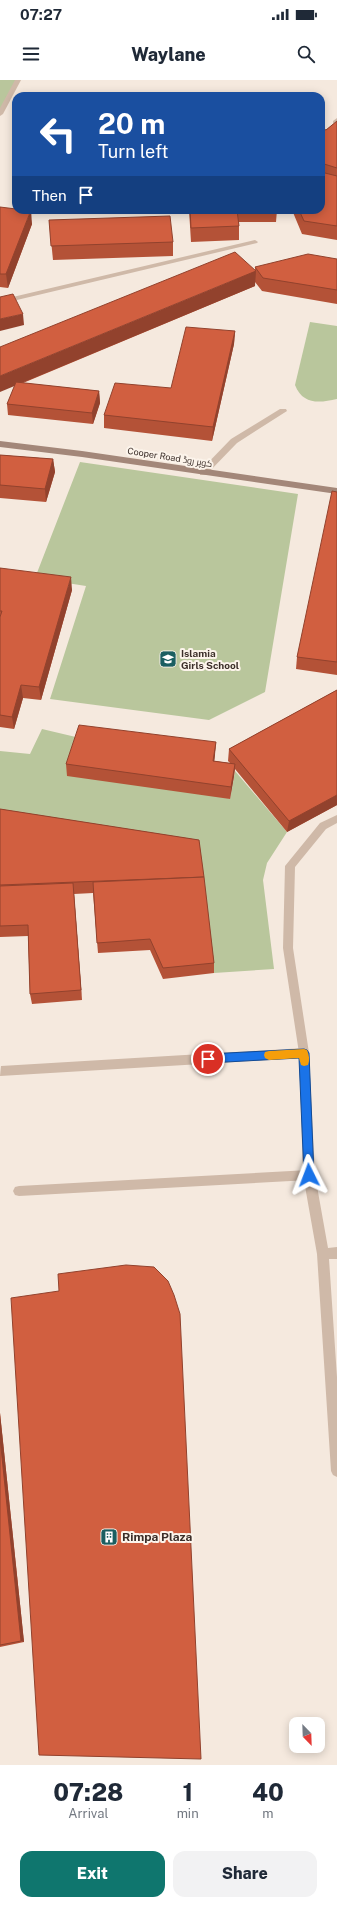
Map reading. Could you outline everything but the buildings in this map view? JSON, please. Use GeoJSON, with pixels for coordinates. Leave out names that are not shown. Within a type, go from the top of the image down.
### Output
{"type":"FeatureCollection","features":[{"type":"Feature","properties":{"kind":"main road","name":"Cooper Road کوپر روڈ"},"geometry":{"type":"LineString","coordinates":[[0,444],[82,454],[203,473],[337,491]]}},
{"type":"Feature","properties":{"kind":"street"},"geometry":{"type":"LineString","coordinates":[[0,114],[18,80]]}},
{"type":"Feature","properties":{"kind":"street"},"geometry":{"type":"LineString","coordinates":[[0,302],[255,242]]}},
{"type":"Feature","properties":{"kind":"street"},"geometry":{"type":"LineString","coordinates":[[203,473],[234,441],[283,411]]}},
{"type":"Feature","properties":{"kind":"street"},"geometry":{"type":"LineString","coordinates":[[337,819],[323,826],[290,866],[288,948],[304,1053],[309,1175],[323,1254],[337,1471]]}},
{"type":"Feature","properties":{"kind":"street"},"geometry":{"type":"LineString","coordinates":[[1,1071],[304,1053]]}},
{"type":"Feature","properties":{"kind":"street"},"geometry":{"type":"LineString","coordinates":[[19,1191],[309,1175]]}},
{"type":"Feature","properties":{"kind":"street"},"geometry":{"type":"LineString","coordinates":[[323,1254],[337,1253]]}},
{"type":"Feature","properties":{"kind":"green space"},"geometry":{"type":"Polygon","coordinates":[[[0,80],[17,80],[0,112],[0,80]]]}},
{"type":"Feature","properties":{"kind":"green space"},"geometry":{"type":"Polygon","coordinates":[[[310,322],[337,326],[337,399],[318,402],[312,401],[302,396],[298,392],[295,385],[310,322]]]}},
{"type":"Feature","properties":{"kind":"green space"},"geometry":{"type":"Polygon","coordinates":[[[80,462],[298,494],[265,692],[209,720],[50,699],[86,586],[35,578],[80,462]]]}},
{"type":"Feature","properties":{"kind":"green space"},"geometry":{"type":"Polygon","coordinates":[[[42,729],[80,738],[230,799],[235,771],[287,832],[267,863],[263,880],[274,969],[214,973],[199,852],[0,822],[0,751],[30,754],[42,729]]]}},
{"type":"Feature","properties":{"kind":"slow traffic"},"geometry":{"type":"LineString","coordinates":[[269,1055],[304,1053],[304,1062]]}},
{"type":"Feature","properties":{"kind":"place","name":"Islamia Girls School"},"geometry":{"type":"Point","coordinates":[168,659]}},
{"type":"Feature","properties":{"kind":"place","name":"Rimpa Plaza"},"geometry":{"type":"Point","coordinates":[109,1537]}},
{"type":"Feature","properties":{"kind":"route"},"geometry":{"type":"LineString","coordinates":[[208,1059],[304,1053],[309,1175]]}}]}
